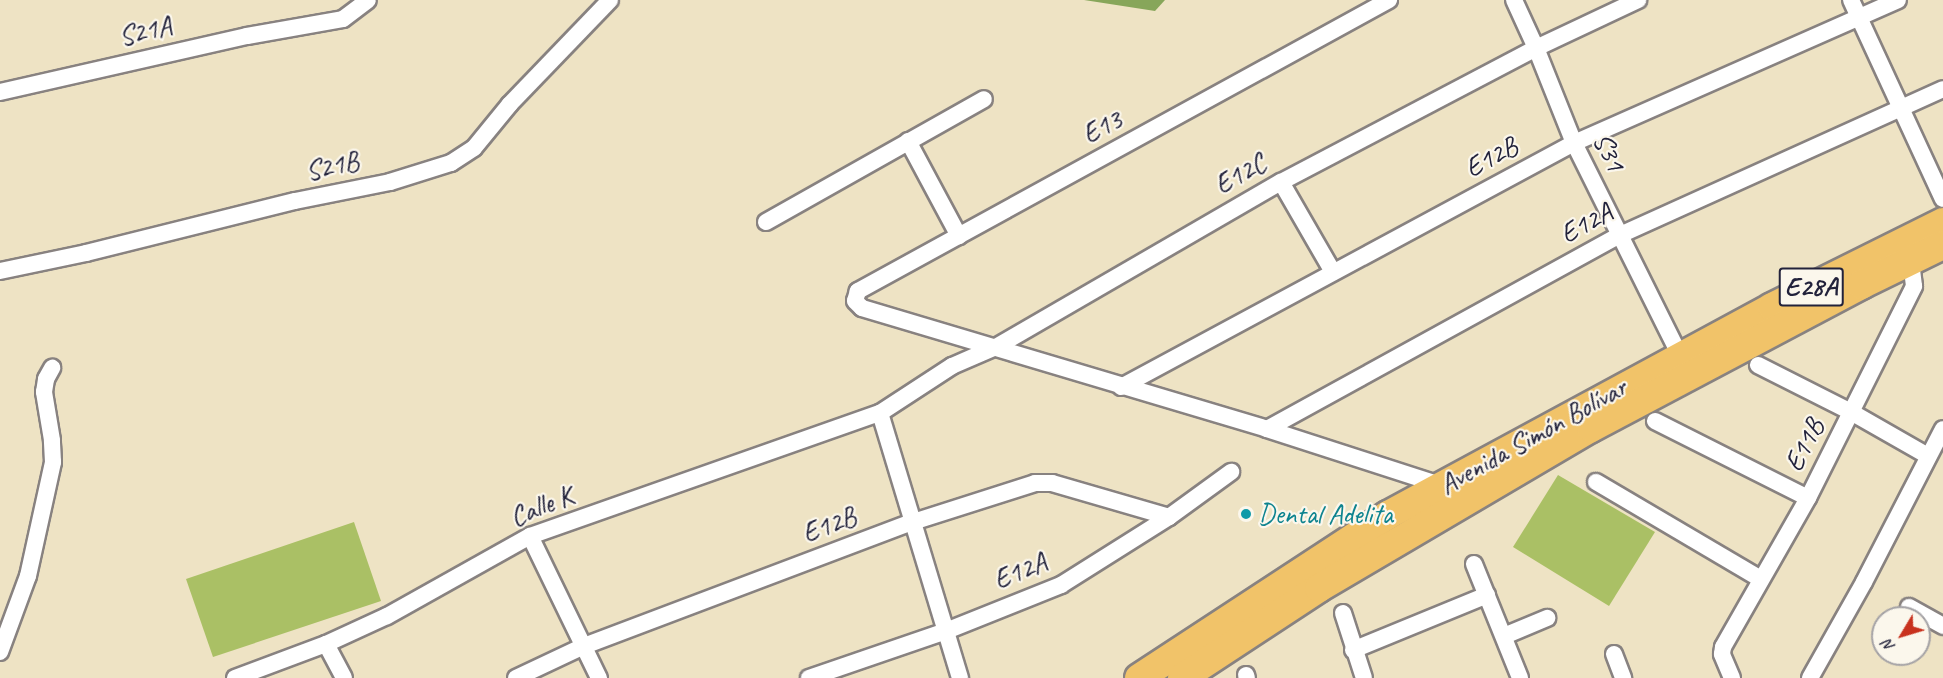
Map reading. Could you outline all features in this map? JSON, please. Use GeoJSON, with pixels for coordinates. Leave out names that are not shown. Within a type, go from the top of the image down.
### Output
{"type":"FeatureCollection","features":[{"type":"Feature","properties":{"kind":"highway","name":"Avenida Simón Bolívar"},"geometry":{"type":"LineString","coordinates":[[1138,678],[1388,515],[1680,356],[1943,222]]}},
{"type":"Feature","properties":{"kind":"highway","name":"Avenida Simón Bolívar"},"geometry":{"type":"LineString","coordinates":[[1182,678],[1319,588],[1581,434],[1943,245]]}},
{"type":"Feature","properties":{"kind":"street","name":"S21A"},"geometry":{"type":"LineString","coordinates":[[0,92],[247,36],[343,19],[368,0]]}},
{"type":"Feature","properties":{"kind":"street","name":"S21B"},"geometry":{"type":"LineString","coordinates":[[0,271],[86,253],[295,201],[390,182],[451,163],[474,148],[510,104],[610,0]]}},
{"type":"Feature","properties":{"kind":"street","name":"E13"},"geometry":{"type":"LineString","coordinates":[[996,347],[862,308],[855,301],[858,291],[1389,0]]}},
{"type":"Feature","properties":{"kind":"street","name":"S31"},"geometry":{"type":"LineString","coordinates":[[1514,0],[1574,143],[1680,356]]}},
{"type":"Feature","properties":{"kind":"street","name":"E12C"},"geometry":{"type":"LineString","coordinates":[[880,413],[952,366],[996,347],[1281,182],[1536,48],[1638,0]]}},
{"type":"Feature","properties":{"kind":"street"},"geometry":{"type":"LineString","coordinates":[[1851,0],[1943,199]]}},
{"type":"Feature","properties":{"kind":"street","name":"E12B"},"geometry":{"type":"LineString","coordinates":[[1121,387],[1574,143],[1898,0]]}},
{"type":"Feature","properties":{"kind":"street","name":"E12A"},"geometry":{"type":"LineString","coordinates":[[1267,429],[1620,235],[1943,89]]}},
{"type":"Feature","properties":{"kind":"street"},"geometry":{"type":"LineString","coordinates":[[766,222],[984,99]]}},
{"type":"Feature","properties":{"kind":"street"},"geometry":{"type":"LineString","coordinates":[[908,141],[958,236]]}},
{"type":"Feature","properties":{"kind":"street"},"geometry":{"type":"LineString","coordinates":[[1281,182],[1333,272]]}},
{"type":"Feature","properties":{"kind":"street","name":"E11B"},"geometry":{"type":"LineString","coordinates":[[1732,678],[1722,654],[1723,647],[1808,498],[1914,286],[1911,261]]}},
{"type":"Feature","properties":{"kind":"street"},"geometry":{"type":"LineString","coordinates":[[996,347],[1121,387],[1267,429],[1443,486]]}},
{"type":"Feature","properties":{"kind":"street"},"geometry":{"type":"LineString","coordinates":[[1758,364],[1851,412],[1928,456]]}},
{"type":"Feature","properties":{"kind":"street"},"geometry":{"type":"LineString","coordinates":[[0,652],[28,576],[51,472],[52,440],[44,392],[46,379],[52,368]]}},
{"type":"Feature","properties":{"kind":"street"},"geometry":{"type":"LineString","coordinates":[[880,413],[960,678]]}},
{"type":"Feature","properties":{"kind":"street","name":"Calle K"},"geometry":{"type":"LineString","coordinates":[[235,678],[326,644],[406,607],[530,536],[880,413]]}},
{"type":"Feature","properties":{"kind":"street"},"geometry":{"type":"LineString","coordinates":[[1655,421],[1808,498]]}},
{"type":"Feature","properties":{"kind":"street"},"geometry":{"type":"LineString","coordinates":[[1810,678],[1878,555],[1943,429]]}},
{"type":"Feature","properties":{"kind":"street","name":"E12A"},"geometry":{"type":"LineString","coordinates":[[808,678],[946,631],[1060,585],[1169,517],[1231,472]]}},
{"type":"Feature","properties":{"kind":"street"},"geometry":{"type":"LineString","coordinates":[[1596,482],[1761,579]]}},
{"type":"Feature","properties":{"kind":"street","name":"E12B"},"geometry":{"type":"LineString","coordinates":[[516,678],[584,646],[913,522],[1035,483],[1052,483],[1169,517]]}},
{"type":"Feature","properties":{"kind":"street"},"geometry":{"type":"LineString","coordinates":[[530,536],[599,678]]}},
{"type":"Feature","properties":{"kind":"street"},"geometry":{"type":"LineString","coordinates":[[1474,564],[1520,678]]}},
{"type":"Feature","properties":{"kind":"street"},"geometry":{"type":"LineString","coordinates":[[1353,650],[1487,595]]}},
{"type":"Feature","properties":{"kind":"street"},"geometry":{"type":"LineString","coordinates":[[1343,613],[1353,650],[1364,678]]}},
{"type":"Feature","properties":{"kind":"street"},"geometry":{"type":"LineString","coordinates":[[1504,636],[1547,618]]}},
{"type":"Feature","properties":{"kind":"street"},"geometry":{"type":"LineString","coordinates":[[326,644],[344,678]]}},
{"type":"Feature","properties":{"kind":"street"},"geometry":{"type":"LineString","coordinates":[[1614,654],[1623,678]]}},
{"type":"Feature","properties":{"kind":"green space"},"geometry":{"type":"Polygon","coordinates":[[[1084,0],[1165,0],[1155,11],[1084,0]]]}},
{"type":"Feature","properties":{"kind":"green space"},"geometry":{"type":"Polygon","coordinates":[[[1558,475],[1655,532],[1609,606],[1513,547],[1558,475]]]}},
{"type":"Feature","properties":{"kind":"green space"},"geometry":{"type":"Polygon","coordinates":[[[354,522],[381,601],[213,657],[186,579],[354,522]]]}},
{"type":"Feature","properties":{"kind":"place","name":"Dental Adelita"},"geometry":{"type":"Point","coordinates":[1246,514]}}]}
